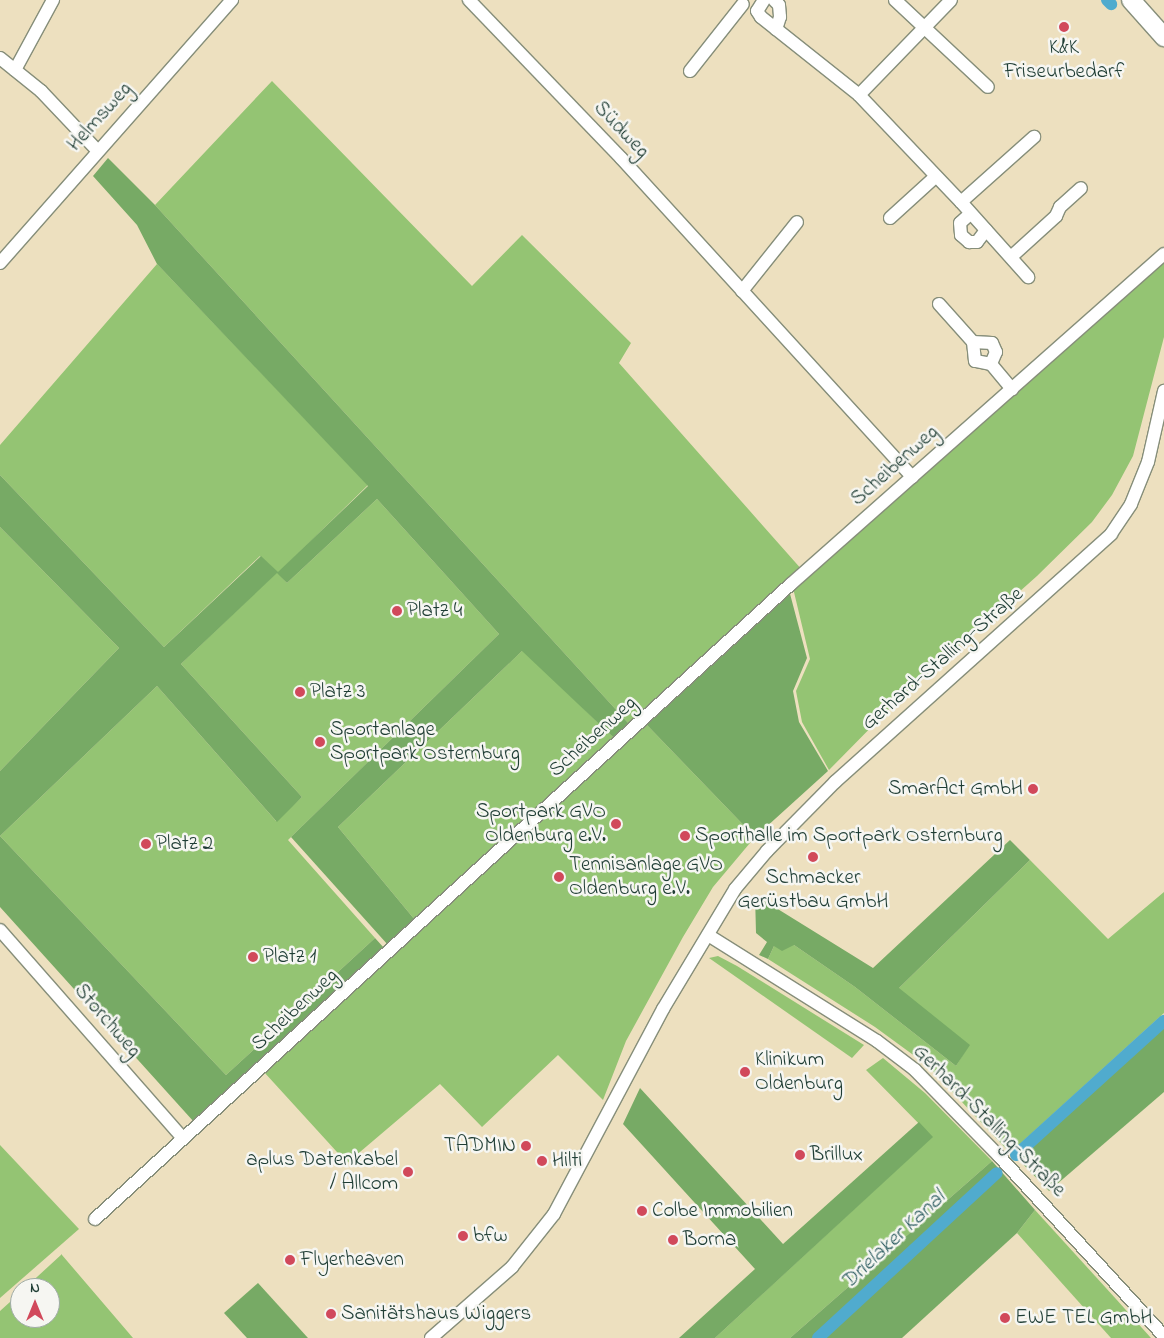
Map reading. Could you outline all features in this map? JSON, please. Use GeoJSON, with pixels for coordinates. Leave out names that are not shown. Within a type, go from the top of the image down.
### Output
{"type":"FeatureCollection","features":[{"type":"Feature","properties":{"kind":"street"},"geometry":{"type":"LineString","coordinates":[[15,70],[53,0]]}},
{"type":"Feature","properties":{"kind":"street","name":"Helmsweg"},"geometry":{"type":"LineString","coordinates":[[0,262],[232,0]]}},
{"type":"Feature","properties":{"kind":"street","name":"Südweg"},"geometry":{"type":"LineString","coordinates":[[469,0],[621,158],[912,477]]}},
{"type":"Feature","properties":{"kind":"street"},"geometry":{"type":"LineString","coordinates":[[757,11],[764,0]]}},
{"type":"Feature","properties":{"kind":"street"},"geometry":{"type":"LineString","coordinates":[[774,0],[780,11],[776,29]]}},
{"type":"Feature","properties":{"kind":"street"},"geometry":{"type":"LineString","coordinates":[[895,0],[988,87]]}},
{"type":"Feature","properties":{"kind":"street"},"geometry":{"type":"LineString","coordinates":[[859,95],[951,0]]}},
{"type":"Feature","properties":{"kind":"street"},"geometry":{"type":"LineString","coordinates":[[1131,0],[1164,37]]}},
{"type":"Feature","properties":{"kind":"street"},"geometry":{"type":"LineString","coordinates":[[690,71],[740,2],[757,11],[776,29],[859,95],[935,177],[961,202],[1028,277]]}},
{"type":"Feature","properties":{"kind":"street"},"geometry":{"type":"LineString","coordinates":[[0,58],[41,91],[98,150]]}},
{"type":"Feature","properties":{"kind":"street"},"geometry":{"type":"LineString","coordinates":[[961,202],[1034,138]]}},
{"type":"Feature","properties":{"kind":"street"},"geometry":{"type":"LineString","coordinates":[[890,218],[935,177]]}},
{"type":"Feature","properties":{"kind":"street"},"geometry":{"type":"LineString","coordinates":[[1011,257],[1056,216],[1060,207],[1081,188]]}},
{"type":"Feature","properties":{"kind":"street"},"geometry":{"type":"LineString","coordinates":[[970,214],[960,223],[961,234],[969,242],[977,242],[986,230]]}},
{"type":"Feature","properties":{"kind":"street"},"geometry":{"type":"LineString","coordinates":[[742,290],[797,222]]}},
{"type":"Feature","properties":{"kind":"street","name":"Scheibenweg"},"geometry":{"type":"LineString","coordinates":[[96,1219],[912,477],[1164,254]]}},
{"type":"Feature","properties":{"kind":"street"},"geometry":{"type":"LineString","coordinates":[[939,304],[973,342],[975,361],[990,364],[1012,389]]}},
{"type":"Feature","properties":{"kind":"street"},"geometry":{"type":"LineString","coordinates":[[973,342],[992,343],[996,352],[990,364]]}},
{"type":"Feature","properties":{"kind":"street","name":"Gerhard-Stalling-Straße"},"geometry":{"type":"LineString","coordinates":[[431,1338],[512,1267],[554,1214],[663,1009],[735,889],[790,825],[1111,534],[1131,504],[1148,462],[1164,391]]}},
{"type":"Feature","properties":{"kind":"street","name":"Storchweg"},"geometry":{"type":"LineString","coordinates":[[0,930],[183,1138]]}},
{"type":"Feature","properties":{"kind":"street","name":"Gerhard-Stalling-Straße"},"geometry":{"type":"LineString","coordinates":[[708,935],[877,1041],[915,1070],[999,1156],[1164,1336]]}},
{"type":"Feature","properties":{"kind":"green space"},"geometry":{"type":"Polygon","coordinates":[[[272,81],[472,286],[522,235],[631,343],[619,363],[803,571],[630,725],[155,205],[272,81]]]}},
{"type":"Feature","properties":{"kind":"green space"},"geometry":{"type":"Polygon","coordinates":[[[108,158],[155,205],[630,725],[614,738],[522,651],[338,827],[415,920],[388,945],[291,837],[499,634],[377,499],[287,583],[277,573],[181,664],[302,797],[277,822],[157,686],[0,836],[0,771],[119,648],[0,527],[0,475],[164,647],[261,556],[278,572],[368,486],[157,264],[137,225],[93,176],[108,158]]]}},
{"type":"Feature","properties":{"kind":"green space"},"geometry":{"type":"Polygon","coordinates":[[[1164,258],[1164,337],[1133,456],[1112,495],[1092,522],[1037,576],[893,705],[829,770],[802,722],[796,691],[810,659],[793,588],[1164,258]]]}},
{"type":"Feature","properties":{"kind":"green space","name":"Sportanlage Sportpark Osternburg"},"geometry":{"type":"Polygon","coordinates":[[[157,264],[368,485],[278,573],[287,583],[377,499],[499,634],[288,840],[375,938],[226,1075],[0,836],[157,686],[276,821],[302,797],[181,664],[277,572],[260,556],[164,647],[0,475],[0,445],[157,264]]]}},
{"type":"Feature","properties":{"kind":"green space"},"geometry":{"type":"Polygon","coordinates":[[[0,527],[119,648],[0,771],[0,527]]]}},
{"type":"Feature","properties":{"kind":"green space"},"geometry":{"type":"Polygon","coordinates":[[[789,590],[807,658],[793,691],[799,722],[828,771],[755,837],[645,723],[789,590]]]}},
{"type":"Feature","properties":{"kind":"green space"},"geometry":{"type":"Polygon","coordinates":[[[523,650],[614,738],[415,920],[338,827],[523,650]]]}},
{"type":"Feature","properties":{"kind":"green space"},"geometry":{"type":"Polygon","coordinates":[[[645,723],[755,837],[713,887],[683,937],[626,1041],[603,1100],[558,1055],[482,1127],[440,1084],[347,1163],[264,1072],[645,723]]]}},
{"type":"Feature","properties":{"kind":"green space"},"geometry":{"type":"Polygon","coordinates":[[[0,836],[226,1075],[375,938],[384,948],[194,1122],[0,907],[0,836]]]}},
{"type":"Feature","properties":{"kind":"green space"},"geometry":{"type":"Polygon","coordinates":[[[1010,840],[1030,860],[899,988],[970,1045],[956,1066],[855,987],[794,945],[782,951],[774,946],[768,959],[759,955],[767,942],[756,933],[755,895],[873,968],[1010,840]]]}},
{"type":"Feature","properties":{"kind":"green space"},"geometry":{"type":"Polygon","coordinates":[[[1030,860],[1108,939],[1164,892],[1164,1013],[1010,1153],[927,1065],[875,1027],[768,959],[774,946],[794,945],[855,987],[956,1066],[969,1045],[898,989],[1030,860]]]}},
{"type":"Feature","properties":{"kind":"green space"},"geometry":{"type":"Polygon","coordinates":[[[718,956],[864,1045],[852,1058],[709,958],[718,956]]]}},
{"type":"Feature","properties":{"kind":"green space"},"geometry":{"type":"Polygon","coordinates":[[[1164,1026],[1164,1092],[1049,1191],[1018,1159],[1164,1026]]]}},
{"type":"Feature","properties":{"kind":"green space"},"geometry":{"type":"Polygon","coordinates":[[[883,1058],[925,1093],[992,1161],[790,1338],[715,1338],[932,1137],[866,1070],[883,1058]]]}},
{"type":"Feature","properties":{"kind":"green space"},"geometry":{"type":"Polygon","coordinates":[[[640,1088],[783,1244],[919,1122],[933,1137],[715,1338],[679,1338],[755,1269],[623,1124],[640,1088]]]}},
{"type":"Feature","properties":{"kind":"green space"},"geometry":{"type":"Polygon","coordinates":[[[0,1145],[79,1229],[23,1278],[10,1278],[10,1289],[0,1298],[0,1145]]]}},
{"type":"Feature","properties":{"kind":"green space"},"geometry":{"type":"Polygon","coordinates":[[[992,1161],[1035,1210],[1017,1233],[902,1338],[790,1338],[992,1161]]]}},
{"type":"Feature","properties":{"kind":"green space"},"geometry":{"type":"Polygon","coordinates":[[[1035,1210],[1151,1338],[1111,1338],[1017,1233],[1035,1210]]]}},
{"type":"Feature","properties":{"kind":"green space"},"geometry":{"type":"Polygon","coordinates":[[[62,1254],[133,1338],[0,1338],[0,1311],[10,1302],[10,1328],[60,1328],[60,1278],[36,1278],[62,1254]]]}},
{"type":"Feature","properties":{"kind":"green space"},"geometry":{"type":"Polygon","coordinates":[[[258,1283],[308,1338],[247,1338],[224,1313],[258,1283]]]}},
{"type":"Feature","properties":{"kind":"waterway"},"geometry":{"type":"LineString","coordinates":[[1107,0],[1111,4]]}},
{"type":"Feature","properties":{"kind":"waterway","name":"Drielaker Kanal"},"geometry":{"type":"LineString","coordinates":[[1016,1155],[1164,1021]]}},
{"type":"Feature","properties":{"kind":"waterway","name":"Drielaker Kanal"},"geometry":{"type":"LineString","coordinates":[[818,1338],[997,1173]]}},
{"type":"Feature","properties":{"kind":"place","name":"K&K Friseurbedarf"},"geometry":{"type":"Point","coordinates":[1064,27]}},
{"type":"Feature","properties":{"kind":"place","name":"Platz 4"},"geometry":{"type":"Point","coordinates":[397,611]}},
{"type":"Feature","properties":{"kind":"place","name":"Platz 3"},"geometry":{"type":"Point","coordinates":[300,692]}},
{"type":"Feature","properties":{"kind":"place","name":"Sportanlage Sportpark Osternburg"},"geometry":{"type":"Point","coordinates":[320,742]}},
{"type":"Feature","properties":{"kind":"place","name":"SmarAct GmbH"},"geometry":{"type":"Point","coordinates":[1033,789]}},
{"type":"Feature","properties":{"kind":"place","name":"Sportpark GVO Oldenburg e.V."},"geometry":{"type":"Point","coordinates":[616,824]}},
{"type":"Feature","properties":{"kind":"place","name":"Sporthalle im Sportpark Osternburg"},"geometry":{"type":"Point","coordinates":[685,836]}},
{"type":"Feature","properties":{"kind":"place","name":"Platz 2"},"geometry":{"type":"Point","coordinates":[146,844]}},
{"type":"Feature","properties":{"kind":"place","name":"Schmacker Gerüstbau GmbH"},"geometry":{"type":"Point","coordinates":[813,857]}},
{"type":"Feature","properties":{"kind":"place","name":"Tennisanlage GVO Oldenburg e.V."},"geometry":{"type":"Point","coordinates":[559,877]}},
{"type":"Feature","properties":{"kind":"place","name":"Platz 1"},"geometry":{"type":"Point","coordinates":[253,957]}},
{"type":"Feature","properties":{"kind":"place","name":"Klinikum Oldenburg"},"geometry":{"type":"Point","coordinates":[745,1072]}},
{"type":"Feature","properties":{"kind":"place","name":"TADMIN"},"geometry":{"type":"Point","coordinates":[526,1146]}},
{"type":"Feature","properties":{"kind":"place","name":"Brillux"},"geometry":{"type":"Point","coordinates":[800,1155]}},
{"type":"Feature","properties":{"kind":"place","name":"Hilti"},"geometry":{"type":"Point","coordinates":[542,1161]}},
{"type":"Feature","properties":{"kind":"place","name":"aplus Datenkabel / Allcom"},"geometry":{"type":"Point","coordinates":[408,1172]}},
{"type":"Feature","properties":{"kind":"place","name":"Colbe Immobilien"},"geometry":{"type":"Point","coordinates":[642,1211]}},
{"type":"Feature","properties":{"kind":"place","name":"bfw"},"geometry":{"type":"Point","coordinates":[463,1236]}},
{"type":"Feature","properties":{"kind":"place","name":"Borna"},"geometry":{"type":"Point","coordinates":[673,1240]}},
{"type":"Feature","properties":{"kind":"place","name":"Flyerheaven"},"geometry":{"type":"Point","coordinates":[290,1260]}},
{"type":"Feature","properties":{"kind":"place","name":"Sanitätshaus Wiggers"},"geometry":{"type":"Point","coordinates":[331,1314]}},
{"type":"Feature","properties":{"kind":"place","name":"EWE TEL GmbH"},"geometry":{"type":"Point","coordinates":[1005,1318]}}]}
